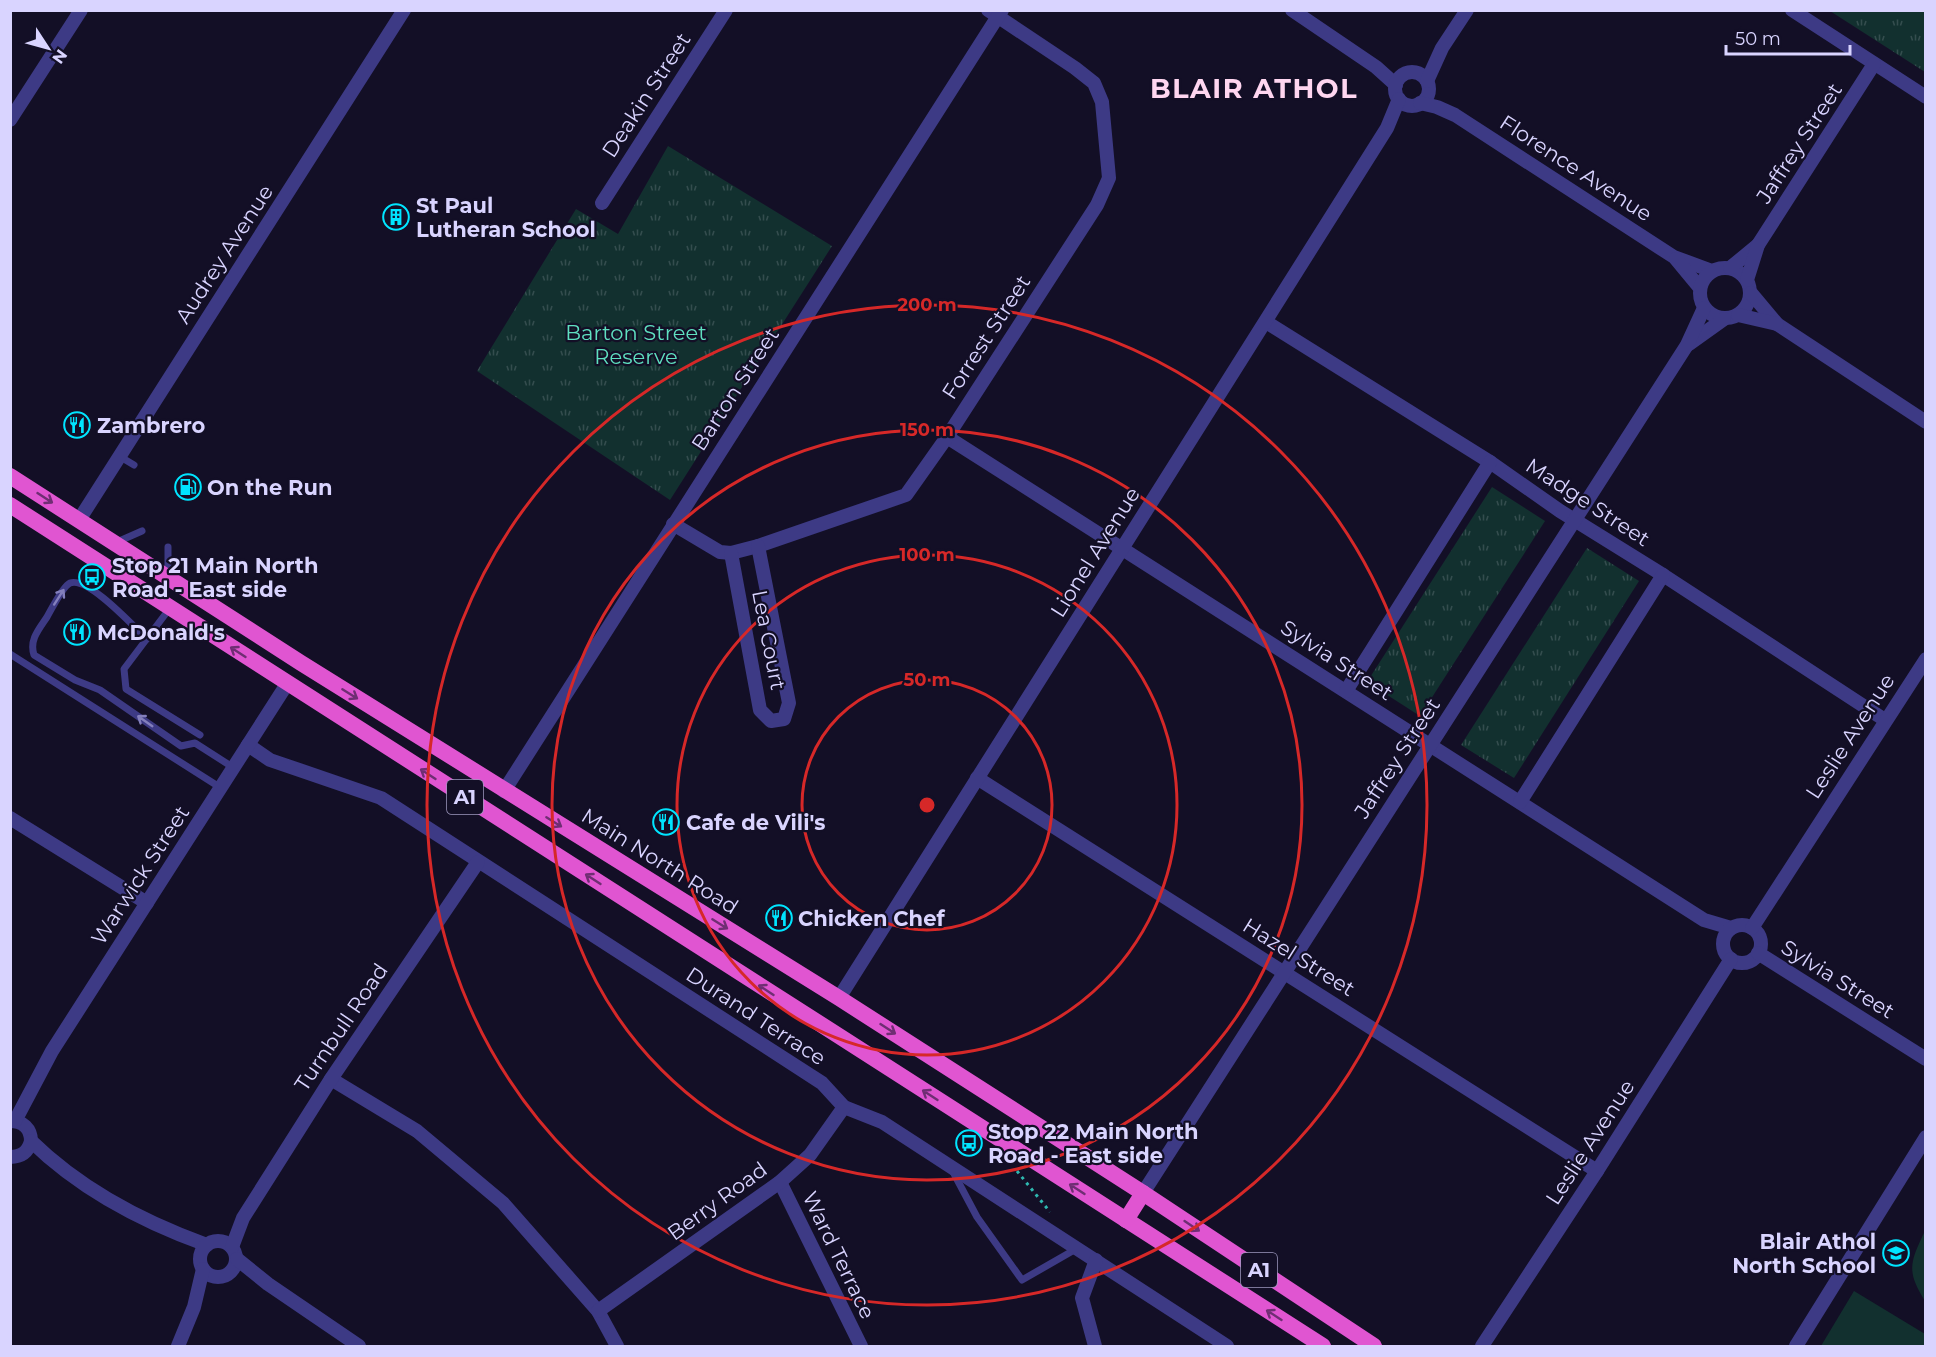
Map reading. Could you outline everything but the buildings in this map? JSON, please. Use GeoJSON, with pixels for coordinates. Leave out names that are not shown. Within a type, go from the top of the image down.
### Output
{"type":"FeatureCollection","features":[{"type":"Feature","properties":{"kind":"highway","name":"Main North Road"},"geometry":{"type":"LineString","coordinates":[[10,476],[300,663],[839,998],[1143,1193],[1374,1347]]}},
{"type":"Feature","properties":{"kind":"highway","name":"A1"},"geometry":{"type":"LineString","coordinates":[[10,505],[1323,1347]]}},
{"type":"Feature","properties":{"kind":"highway"},"geometry":{"type":"LineString","coordinates":[[66,542],[79,520]]}},
{"type":"Feature","properties":{"kind":"highway"},"geometry":{"type":"LineString","coordinates":[[287,684],[300,663]]}},
{"type":"Feature","properties":{"kind":"highway"},"geometry":{"type":"LineString","coordinates":[[1126,1220],[1143,1193]]}},
{"type":"Feature","properties":{"kind":"street"},"geometry":{"type":"LineString","coordinates":[[10,120],[81,10]]}},
{"type":"Feature","properties":{"kind":"street","name":"Audrey Avenue"},"geometry":{"type":"LineString","coordinates":[[79,520],[405,10]]}},
{"type":"Feature","properties":{"kind":"street","name":"Deakin Street"},"geometry":{"type":"LineString","coordinates":[[602,203],[726,10]]}},
{"type":"Feature","properties":{"kind":"street"},"geometry":{"type":"LineString","coordinates":[[1292,10],[1376,67],[1396,85],[1396,95],[1408,105],[1417,104],[1428,95],[1420,79],[1376,67]]}},
{"type":"Feature","properties":{"kind":"street"},"geometry":{"type":"LineString","coordinates":[[1396,85],[1420,79],[1467,10]]}},
{"type":"Feature","properties":{"kind":"street"},"geometry":{"type":"LineString","coordinates":[[1792,10],[1926,97]]}},
{"type":"Feature","properties":{"kind":"street","name":"Forrest Street"},"geometry":{"type":"LineString","coordinates":[[731,553],[758,546],[906,495],[947,437],[1097,205],[1109,178],[1102,102],[1094,83],[996,13]]}},
{"type":"Feature","properties":{"kind":"street","name":"Barton Street"},"geometry":{"type":"LineString","coordinates":[[504,791],[996,13]]}},
{"type":"Feature","properties":{"kind":"street","name":"Jaffrey Street"},"geometry":{"type":"LineString","coordinates":[[1730,268],[1758,245],[1874,64]]}},
{"type":"Feature","properties":{"kind":"street","name":"Florence Avenue"},"geometry":{"type":"LineString","coordinates":[[1420,79],[1455,115]]}},
{"type":"Feature","properties":{"kind":"street","name":"Lionel Avenue"},"geometry":{"type":"LineString","coordinates":[[839,998],[1387,128],[1399,99]]}},
{"type":"Feature","properties":{"kind":"street","name":"Florence Avenue"},"geometry":{"type":"LineString","coordinates":[[1417,104],[1437,107],[1455,115],[1674,257],[1712,271]]}},
{"type":"Feature","properties":{"kind":"street","name":"Lionel Avenue"},"geometry":{"type":"LineString","coordinates":[[1387,128],[1417,104]]}},
{"type":"Feature","properties":{"kind":"street","name":"Jaffrey Street"},"geometry":{"type":"LineString","coordinates":[[1749,286],[1758,245]]}},
{"type":"Feature","properties":{"kind":"street","name":"Florence Avenue"},"geometry":{"type":"LineString","coordinates":[[1674,257],[1700,288]]}},
{"type":"Feature","properties":{"kind":"street"},"geometry":{"type":"LineString","coordinates":[[1777,324],[1738,315],[1724,319],[1713,316],[1704,308],[1700,298],[1700,288],[1704,278],[1712,271],[1721,268],[1730,268],[1740,272],[1777,324],[1926,422]]}},
{"type":"Feature","properties":{"kind":"street"},"geometry":{"type":"LineString","coordinates":[[1738,315],[1747,306],[1749,286]]}},
{"type":"Feature","properties":{"kind":"street","name":"Jaffrey Street"},"geometry":{"type":"LineString","coordinates":[[1143,1193],[1687,345],[1704,308]]}},
{"type":"Feature","properties":{"kind":"street","name":"Jaffrey Street"},"geometry":{"type":"LineString","coordinates":[[1687,345],[1724,319]]}},
{"type":"Feature","properties":{"kind":"street","name":"Madge Street"},"geometry":{"type":"LineString","coordinates":[[1266,322],[1490,462],[1575,521],[1663,575],[1885,720]]}},
{"type":"Feature","properties":{"kind":"street","name":"Sylvia Street"},"geometry":{"type":"LineString","coordinates":[[947,437],[1704,920],[1731,928]]}},
{"type":"Feature","properties":{"kind":"street"},"geometry":{"type":"LineString","coordinates":[[1346,691],[1490,462]]}},
{"type":"Feature","properties":{"kind":"street"},"geometry":{"type":"LineString","coordinates":[[673,524],[720,552],[731,553]]}},
{"type":"Feature","properties":{"kind":"street","name":"Lea Court"},"geometry":{"type":"LineString","coordinates":[[731,553],[760,710],[771,721],[784,719],[789,703],[758,546]]}},
{"type":"Feature","properties":{"kind":"street"},"geometry":{"type":"LineString","coordinates":[[1521,802],[1663,575]]}},
{"type":"Feature","properties":{"kind":"street","name":"Leslie Avenue"},"geometry":{"type":"LineString","coordinates":[[1752,927],[1926,659]]}},
{"type":"Feature","properties":{"kind":"street","name":"Warwick Street"},"geometry":{"type":"LineString","coordinates":[[17,1123],[52,1051],[287,684]]}},
{"type":"Feature","properties":{"kind":"street","name":"Durand Terrace"},"geometry":{"type":"LineString","coordinates":[[248,745],[270,760],[381,798],[822,1083],[844,1107],[882,1122],[1227,1347]]}},
{"type":"Feature","properties":{"kind":"street","name":"Hazel Street"},"geometry":{"type":"LineString","coordinates":[[977,778],[1597,1172]]}},
{"type":"Feature","properties":{"kind":"street"},"geometry":{"type":"LineString","coordinates":[[10,818],[147,903]]}},
{"type":"Feature","properties":{"kind":"street","name":"Turnbull Road"},"geometry":{"type":"LineString","coordinates":[[178,1347],[194,1307],[218,1258],[331,1079],[478,862]]}},
{"type":"Feature","properties":{"kind":"street","name":"Sylvia Street"},"geometry":{"type":"LineString","coordinates":[[1704,920],[1723,944]]}},
{"type":"Feature","properties":{"kind":"street"},"geometry":{"type":"LineString","coordinates":[[1741,925],[1752,927],[1759,936],[1760,948],[1749,961],[1737,962],[1726,955],[1724,938],[1731,928],[1741,925]]}},
{"type":"Feature","properties":{"kind":"street","name":"Sylvia Street"},"geometry":{"type":"LineString","coordinates":[[1758,953],[1926,1059]]}},
{"type":"Feature","properties":{"kind":"street","name":"Leslie Avenue"},"geometry":{"type":"LineString","coordinates":[[1482,1347],[1597,1172],[1731,959]]}},
{"type":"Feature","properties":{"kind":"street"},"geometry":{"type":"LineString","coordinates":[[331,1079],[417,1131],[503,1203],[598,1311],[617,1347]]}},
{"type":"Feature","properties":{"kind":"street","name":"Berry Road"},"geometry":{"type":"LineString","coordinates":[[598,1311],[780,1182],[810,1155],[844,1107]]}},
{"type":"Feature","properties":{"kind":"street"},"geometry":{"type":"LineString","coordinates":[[17,1123],[31,1136],[18,1154],[52,1162],[122,1208],[178,1234],[268,1284],[359,1347]]}},
{"type":"Feature","properties":{"kind":"street"},"geometry":{"type":"LineString","coordinates":[[1796,1347],[1926,1137]]}},
{"type":"Feature","properties":{"kind":"street","name":"Ward Terrace"},"geometry":{"type":"LineString","coordinates":[[780,1182],[861,1347]]}},
{"type":"Feature","properties":{"kind":"street"},"geometry":{"type":"LineString","coordinates":[[1095,1347],[1082,1298],[1096,1260]]}},
{"type":"Feature","properties":{"kind":"lane"},"geometry":{"type":"LineString","coordinates":[[120,456],[134,465]]}},
{"type":"Feature","properties":{"kind":"lane"},"geometry":{"type":"LineString","coordinates":[[115,543],[142,531]]}},
{"type":"Feature","properties":{"kind":"lane"},"geometry":{"type":"LineString","coordinates":[[168,548],[168,577]]}},
{"type":"Feature","properties":{"kind":"lane"},"geometry":{"type":"LineString","coordinates":[[147,639],[108,602],[80,582],[72,582],[67,585],[35,636],[31,647],[34,655],[75,680],[100,690],[181,747],[195,743],[234,768]]}},
{"type":"Feature","properties":{"kind":"lane"},"geometry":{"type":"LineString","coordinates":[[170,608],[124,669],[126,689],[200,735]]}},
{"type":"Feature","properties":{"kind":"lane"},"geometry":{"type":"LineString","coordinates":[[10,654],[221,788]]}},
{"type":"Feature","properties":{"kind":"lane"},"geometry":{"type":"LineString","coordinates":[[949,1165],[977,1217],[1022,1280],[1077,1248]]}},
{"type":"Feature","properties":{"kind":"path"},"geometry":{"type":"LineString","coordinates":[[1014,1167],[1050,1212]]}},
{"type":"Feature","properties":{"kind":"green space"},"geometry":{"type":"Polygon","coordinates":[[[1830,11],[1925,11],[1925,72],[1830,11]]]}},
{"type":"Feature","properties":{"kind":"green space","name":"Barton Street Reserve"},"geometry":{"type":"Polygon","coordinates":[[[668,146],[832,246],[670,500],[477,371],[576,209],[618,234],[668,146]]]}},
{"type":"Feature","properties":{"kind":"green space"},"geometry":{"type":"Polygon","coordinates":[[[1492,487],[1545,521],[1420,716],[1367,682],[1492,487]]]}},
{"type":"Feature","properties":{"kind":"green space"},"geometry":{"type":"Polygon","coordinates":[[[1587,548],[1639,581],[1514,778],[1461,745],[1587,548]]]}},
{"type":"Feature","properties":{"kind":"green space"},"geometry":{"type":"Polygon","coordinates":[[[1925,1231],[1925,1301],[1915,1282],[1912,1266],[1925,1231]]]}},
{"type":"Feature","properties":{"kind":"green space"},"geometry":{"type":"Polygon","coordinates":[[[1854,1291],[1925,1334],[1925,1346],[1821,1346],[1854,1291]]]}},
{"type":"Feature","properties":{"kind":"place","name":"St Paul Lutheran School"},"geometry":{"type":"Point","coordinates":[396,217]}},
{"type":"Feature","properties":{"kind":"place","name":"Zambrero"},"geometry":{"type":"Point","coordinates":[77,425]}},
{"type":"Feature","properties":{"kind":"place","name":"On the Run"},"geometry":{"type":"Point","coordinates":[188,487]}},
{"type":"Feature","properties":{"kind":"place","name":"Stop 21 Main North Road - East side"},"geometry":{"type":"Point","coordinates":[92,577]}},
{"type":"Feature","properties":{"kind":"place","name":"McDonald's"},"geometry":{"type":"Point","coordinates":[77,632]}},
{"type":"Feature","properties":{"kind":"place","name":"Cafe de Vili's"},"geometry":{"type":"Point","coordinates":[666,822]}},
{"type":"Feature","properties":{"kind":"place","name":"Chicken Chef"},"geometry":{"type":"Point","coordinates":[779,918]}},
{"type":"Feature","properties":{"kind":"place","name":"Stop 22 Main North Road - East side"},"geometry":{"type":"Point","coordinates":[969,1143]}},
{"type":"Feature","properties":{"kind":"place","name":"Blair Athol North School"},"geometry":{"type":"Point","coordinates":[1896,1253]}},
{"type":"Feature","properties":{"kind":"district","name":"BLAIR ATHOL"},"geometry":{"type":"Point","coordinates":[1254,88]}}]}
